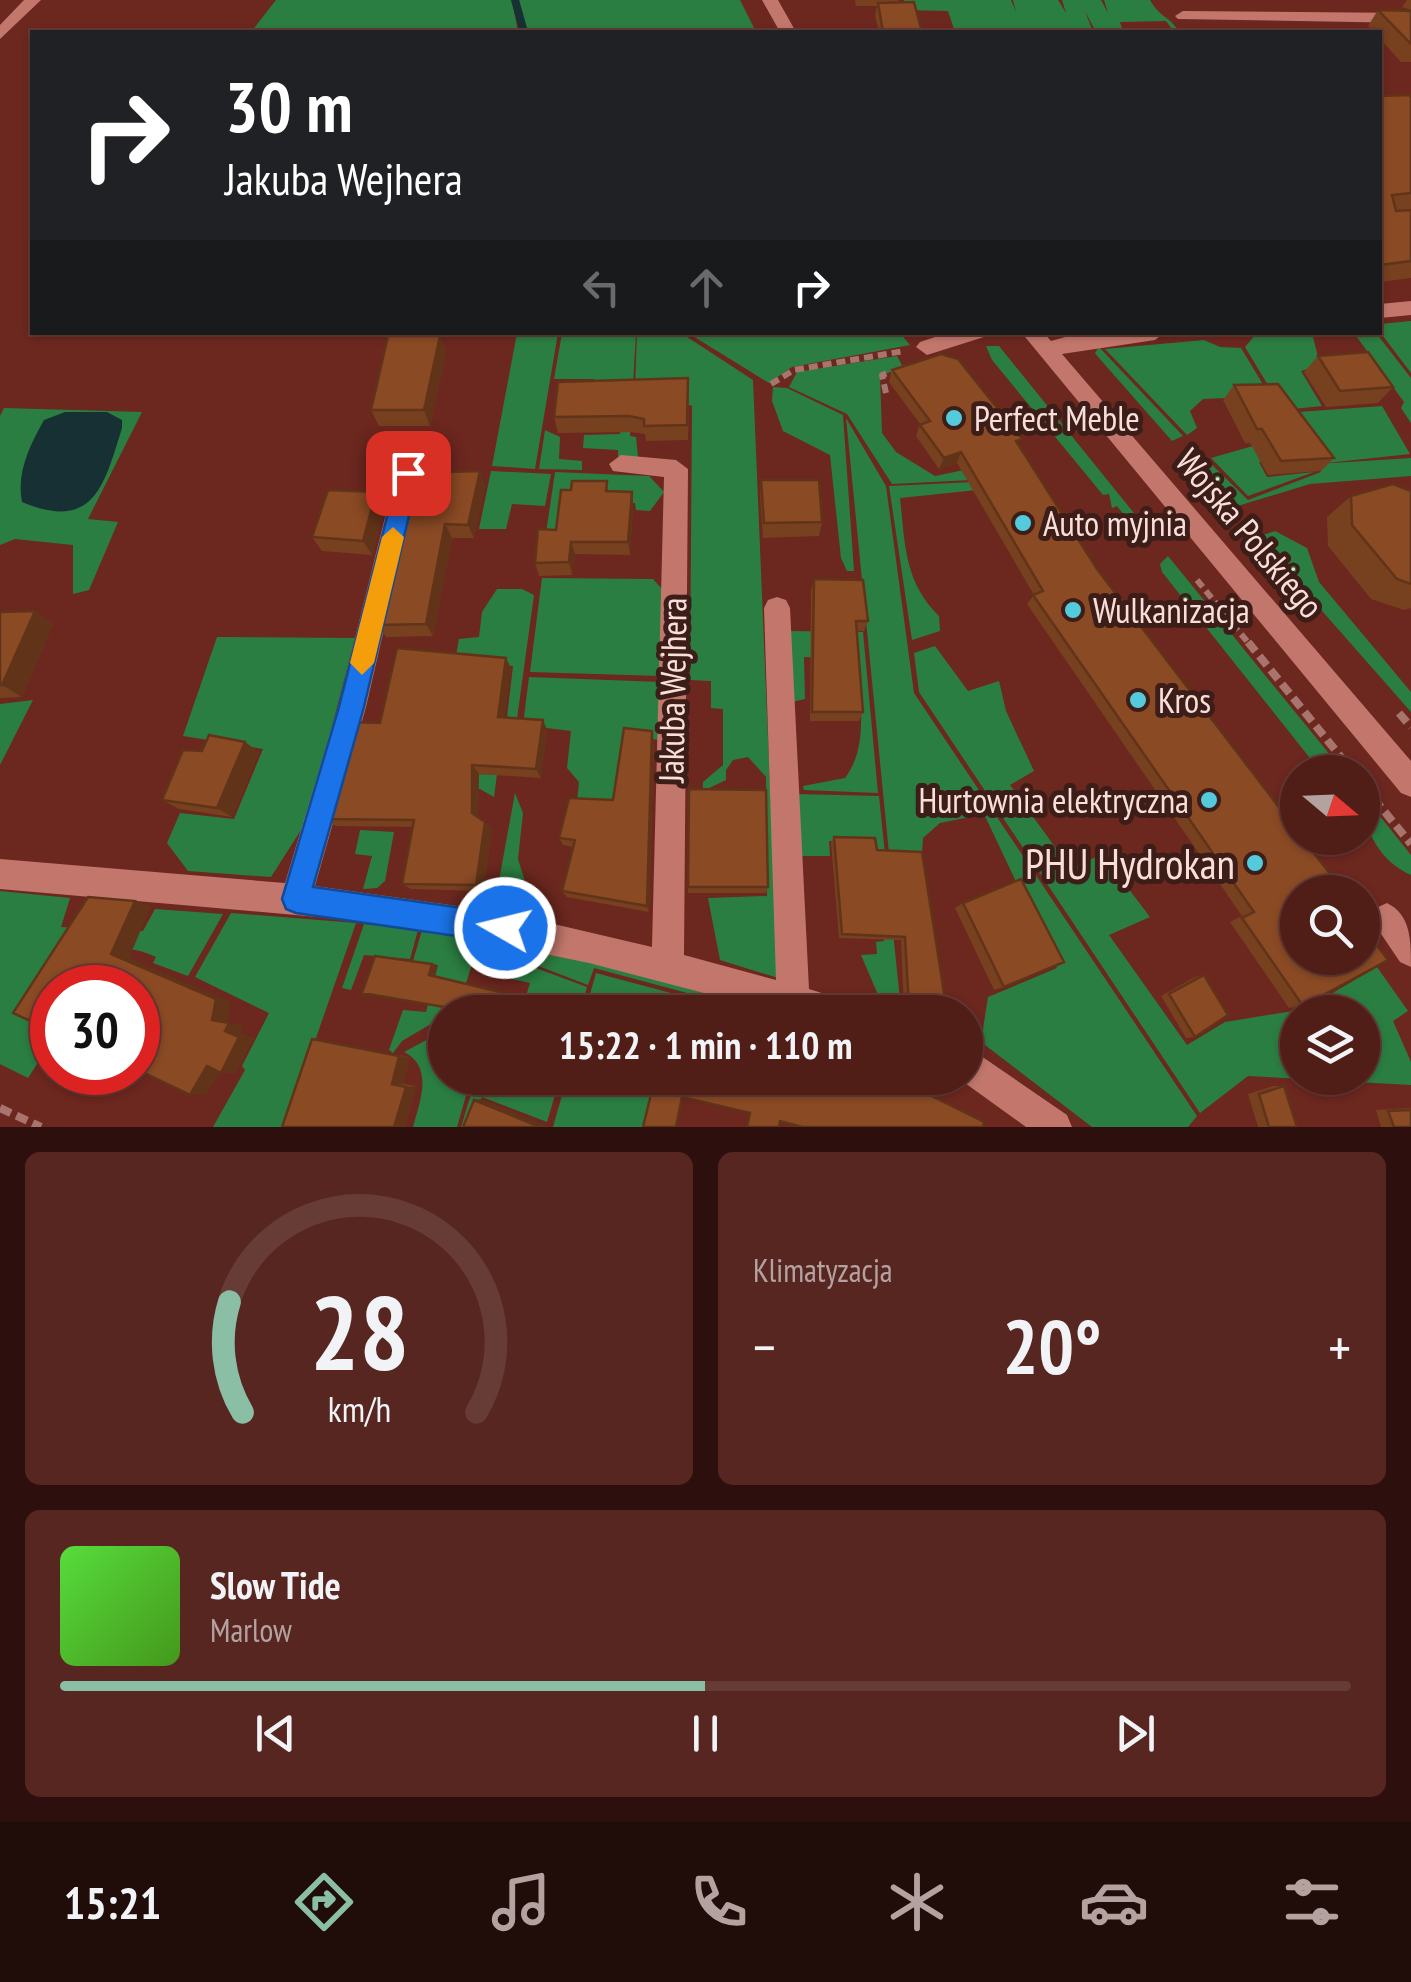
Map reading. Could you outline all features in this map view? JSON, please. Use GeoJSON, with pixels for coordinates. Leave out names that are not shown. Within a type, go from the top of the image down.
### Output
{"type":"FeatureCollection","features":[{"type":"Feature","properties":{"kind":"street"},"geometry":{"type":"LineString","coordinates":[[0,34],[33,0]]}},
{"type":"Feature","properties":{"kind":"street"},"geometry":{"type":"LineString","coordinates":[[770,0],[787,30]]}},
{"type":"Feature","properties":{"kind":"street"},"geometry":{"type":"LineString","coordinates":[[1184,16],[1411,18]]}},
{"type":"Feature","properties":{"kind":"street"},"geometry":{"type":"LineString","coordinates":[[1382,311],[1411,308]]}},
{"type":"Feature","properties":{"kind":"street"},"geometry":{"type":"LineString","coordinates":[[926,347],[966,335]]}},
{"type":"Feature","properties":{"kind":"street","name":"Wojska Polskiego"},"geometry":{"type":"LineString","coordinates":[[1033,335],[1411,782]]}},
{"type":"Feature","properties":{"kind":"street"},"geometry":{"type":"LineString","coordinates":[[1046,351],[1126,335]]}},
{"type":"Feature","properties":{"kind":"street","name":"Jakuba Wejhera"},"geometry":{"type":"LineString","coordinates":[[621,464],[676,469],[668,966]]}},
{"type":"Feature","properties":{"kind":"street"},"geometry":{"type":"LineString","coordinates":[[296,899],[352,707],[408,473]]}},
{"type":"Feature","properties":{"kind":"street"},"geometry":{"type":"LineString","coordinates":[[778,618],[793,995]]}},
{"type":"Feature","properties":{"kind":"street"},"geometry":{"type":"LineString","coordinates":[[0,874],[296,899],[505,928],[668,966],[769,995]]}},
{"type":"Feature","properties":{"kind":"street"},"geometry":{"type":"LineString","coordinates":[[1386,919],[1411,951]]}},
{"type":"Feature","properties":{"kind":"street"},"geometry":{"type":"LineString","coordinates":[[983,1075],[1055,1127]]}},
{"type":"Feature","properties":{"kind":"path"},"geometry":{"type":"LineString","coordinates":[[770,384],[794,370],[926,347]]}},
{"type":"Feature","properties":{"kind":"path"},"geometry":{"type":"LineString","coordinates":[[1380,806],[1411,844]]}},
{"type":"Feature","properties":{"kind":"path"},"geometry":{"type":"LineString","coordinates":[[0,1108],[40,1127]]}},
{"type":"Feature","properties":{"kind":"green space"},"geometry":{"type":"Polygon","coordinates":[[[276,0],[512,0],[518,30],[253,30],[276,0]]]}},
{"type":"Feature","properties":{"kind":"green space"},"geometry":{"type":"Polygon","coordinates":[[[518,0],[740,0],[755,30],[525,30],[518,0]]]}},
{"type":"Feature","properties":{"kind":"green space"},"geometry":{"type":"Polygon","coordinates":[[[904,0],[1011,0],[1016,12],[1013,0],[1058,0],[1066,13],[1062,0],[1101,0],[1108,13],[1104,0],[1150,0],[1177,30],[1173,30],[1166,21],[1120,22],[1122,30],[1095,30],[1085,11],[1092,30],[954,30],[948,11],[905,10],[904,0]]]}},
{"type":"Feature","properties":{"kind":"green space"},"geometry":{"type":"Polygon","coordinates":[[[1411,321],[1411,373],[1382,335],[1382,324],[1411,321]]]}},
{"type":"Feature","properties":{"kind":"green space"},"geometry":{"type":"Polygon","coordinates":[[[517,335],[558,335],[535,469],[492,466],[517,335]]]}},
{"type":"Feature","properties":{"kind":"green space"},"geometry":{"type":"Polygon","coordinates":[[[562,335],[636,335],[630,436],[636,437],[638,457],[618,457],[618,450],[583,448],[584,435],[620,434],[623,397],[595,396],[594,379],[554,379],[562,335]]]}},
{"type":"Feature","properties":{"kind":"green space"},"geometry":{"type":"Polygon","coordinates":[[[637,335],[684,335],[753,380],[778,978],[720,960],[708,898],[767,896],[766,777],[748,757],[733,760],[726,770],[726,780],[703,791],[703,782],[723,765],[723,709],[711,708],[711,681],[690,680],[692,406],[635,389],[637,335]]]}},
{"type":"Feature","properties":{"kind":"green space"},"geometry":{"type":"Polygon","coordinates":[[[691,335],[902,335],[910,345],[792,367],[769,383],[691,335]]]}},
{"type":"Feature","properties":{"kind":"green space"},"geometry":{"type":"Polygon","coordinates":[[[1255,335],[1312,335],[1320,365],[1301,371],[1322,406],[1283,410],[1245,347],[1255,335]]]}},
{"type":"Feature","properties":{"kind":"green space"},"geometry":{"type":"Polygon","coordinates":[[[1355,335],[1378,335],[1411,378],[1411,423],[1401,408],[1404,402],[1355,335]]]}},
{"type":"Feature","properties":{"kind":"green space"},"geometry":{"type":"Polygon","coordinates":[[[1204,340],[1220,347],[1241,348],[1270,396],[1203,399],[1190,411],[1197,428],[1187,435],[1105,349],[1204,340]]]}},
{"type":"Feature","properties":{"kind":"green space"},"geometry":{"type":"Polygon","coordinates":[[[986,346],[999,346],[1146,528],[1135,529],[1119,517],[1124,515],[1117,506],[1112,508],[1109,494],[1103,495],[992,360],[986,346]]]}},
{"type":"Feature","properties":{"kind":"green space"},"geometry":{"type":"Polygon","coordinates":[[[1099,347],[1183,436],[1172,441],[1095,353],[1099,347]]]}},
{"type":"Feature","properties":{"kind":"green space"},"geometry":{"type":"Polygon","coordinates":[[[897,356],[903,367],[880,376],[882,433],[896,452],[935,476],[974,468],[1011,478],[892,484],[847,414],[789,387],[797,372],[897,356]]]}},
{"type":"Feature","properties":{"kind":"green space"},"geometry":{"type":"Polygon","coordinates":[[[773,387],[787,388],[843,415],[854,571],[847,571],[841,558],[830,455],[783,431],[772,401],[773,387]]]}},
{"type":"Feature","properties":{"kind":"green space"},"geometry":{"type":"Polygon","coordinates":[[[1382,406],[1410,454],[1317,464],[1411,458],[1411,476],[1310,484],[1231,508],[1186,460],[1202,455],[1248,500],[1321,472],[1284,413],[1382,406]]]}},
{"type":"Feature","properties":{"kind":"green space"},"geometry":{"type":"Polygon","coordinates":[[[4,408],[142,412],[88,519],[118,522],[89,590],[73,594],[73,545],[15,539],[0,545],[0,416],[4,408]]]}},
{"type":"Feature","properties":{"kind":"green space"},"geometry":{"type":"Polygon","coordinates":[[[846,418],[886,486],[914,693],[1197,1116],[1188,1127],[1092,1127],[983,1044],[988,997],[1057,968],[984,814],[940,823],[923,838],[922,853],[889,853],[846,418]]]}},
{"type":"Feature","properties":{"kind":"green space"},"geometry":{"type":"Polygon","coordinates":[[[545,430],[560,437],[559,459],[582,461],[582,470],[539,469],[545,430]]]}},
{"type":"Feature","properties":{"kind":"green space"},"geometry":{"type":"Polygon","coordinates":[[[1260,444],[1308,458],[1259,462],[1267,477],[1314,472],[1248,496],[1211,458],[1260,444]]]}},
{"type":"Feature","properties":{"kind":"green space"},"geometry":{"type":"Polygon","coordinates":[[[491,471],[551,474],[545,506],[512,504],[506,529],[479,529],[491,471]]]}},
{"type":"Feature","properties":{"kind":"green space"},"geometry":{"type":"Polygon","coordinates":[[[555,472],[649,476],[664,492],[650,511],[636,510],[635,503],[611,502],[558,541],[545,540],[555,472]]]}},
{"type":"Feature","properties":{"kind":"green space"},"geometry":{"type":"Polygon","coordinates":[[[1039,479],[1035,484],[900,498],[913,576],[939,616],[940,631],[912,640],[889,486],[1039,479]]]}},
{"type":"Feature","properties":{"kind":"green space"},"geometry":{"type":"Polygon","coordinates":[[[1275,531],[1307,548],[1319,582],[1411,692],[1411,712],[1257,537],[1275,531]]]}},
{"type":"Feature","properties":{"kind":"green space"},"geometry":{"type":"Polygon","coordinates":[[[1168,556],[1330,755],[1307,755],[1162,572],[1160,564],[1168,556]]]}},
{"type":"Feature","properties":{"kind":"green space"},"geometry":{"type":"Polygon","coordinates":[[[542,578],[653,579],[662,589],[660,676],[530,672],[542,578]]]}},
{"type":"Feature","properties":{"kind":"green space"},"geometry":{"type":"Polygon","coordinates":[[[497,589],[522,589],[534,595],[516,726],[506,726],[513,666],[466,664],[452,775],[497,774],[494,797],[480,789],[462,787],[432,792],[459,639],[479,637],[482,612],[497,589]]]}},
{"type":"Feature","properties":{"kind":"green space"},"geometry":{"type":"Polygon","coordinates":[[[788,631],[863,632],[878,793],[804,790],[803,786],[845,778],[853,765],[861,720],[857,659],[804,657],[805,699],[792,702],[788,631]]]}},
{"type":"Feature","properties":{"kind":"green space"},"geometry":{"type":"Polygon","coordinates":[[[217,637],[355,638],[308,819],[271,877],[188,871],[167,843],[180,813],[234,819],[263,749],[183,736],[217,637]]]}},
{"type":"Feature","properties":{"kind":"green space"},"geometry":{"type":"Polygon","coordinates":[[[935,646],[968,691],[999,681],[1006,711],[1034,771],[1010,785],[1071,869],[1102,854],[1150,917],[1109,935],[1187,1045],[1225,1022],[1280,1013],[1280,1078],[1248,1076],[1200,1113],[919,692],[914,653],[935,646]]]}},
{"type":"Feature","properties":{"kind":"green space"},"geometry":{"type":"Polygon","coordinates":[[[529,677],[661,682],[659,740],[626,736],[612,803],[577,802],[579,782],[567,768],[571,731],[523,725],[529,677]]]}},
{"type":"Feature","properties":{"kind":"green space"},"geometry":{"type":"Polygon","coordinates":[[[33,700],[0,765],[0,704],[33,700]]]}},
{"type":"Feature","properties":{"kind":"green space"},"geometry":{"type":"Polygon","coordinates":[[[515,793],[523,813],[518,859],[528,891],[523,901],[496,897],[515,793]]]}},
{"type":"Feature","properties":{"kind":"green space"},"geometry":{"type":"Polygon","coordinates":[[[796,794],[879,796],[899,995],[878,995],[861,955],[877,954],[876,942],[884,941],[873,842],[829,841],[830,856],[802,856],[796,794]]]}},
{"type":"Feature","properties":{"kind":"green space"},"geometry":{"type":"Polygon","coordinates":[[[1380,816],[1411,855],[1411,875],[1400,869],[1381,852],[1380,816]]]}},
{"type":"Feature","properties":{"kind":"green space"},"geometry":{"type":"Polygon","coordinates":[[[360,830],[394,832],[385,881],[377,888],[363,889],[372,856],[355,854],[360,830]]]}},
{"type":"Feature","properties":{"kind":"green space"},"geometry":{"type":"Polygon","coordinates":[[[0,891],[70,898],[61,927],[143,931],[155,909],[223,914],[188,976],[153,963],[156,957],[126,949],[101,955],[86,965],[30,965],[30,1075],[28,1078],[0,1064],[0,891]]]}},
{"type":"Feature","properties":{"kind":"green space"},"geometry":{"type":"Polygon","coordinates":[[[231,913],[356,923],[285,1127],[213,1127],[245,1070],[242,1066],[269,1013],[195,977],[231,913]]]}},
{"type":"Feature","properties":{"kind":"green space"},"geometry":{"type":"Polygon","coordinates":[[[364,924],[418,930],[410,959],[364,955],[351,990],[342,988],[364,924]]]}},
{"type":"Feature","properties":{"kind":"green space"},"geometry":{"type":"Polygon","coordinates":[[[422,930],[468,935],[467,950],[476,952],[462,995],[430,995],[438,965],[413,961],[422,930]]]}},
{"type":"Feature","properties":{"kind":"green space"},"geometry":{"type":"Polygon","coordinates":[[[517,941],[711,995],[695,995],[594,968],[588,985],[512,956],[517,941]]]}},
{"type":"Feature","properties":{"kind":"green space"},"geometry":{"type":"Polygon","coordinates":[[[509,958],[587,987],[585,995],[526,995],[530,983],[504,977],[509,958]]]}},
{"type":"Feature","properties":{"kind":"green space"},"geometry":{"type":"Polygon","coordinates":[[[1380,971],[1408,1011],[1393,1021],[1411,1062],[1411,1085],[1380,1083],[1380,995],[1329,995],[1363,975],[1380,975],[1380,971]]]}},
{"type":"Feature","properties":{"kind":"green space"},"geometry":{"type":"Polygon","coordinates":[[[596,973],[678,995],[590,995],[596,973]]]}},
{"type":"Feature","properties":{"kind":"green space"},"geometry":{"type":"Polygon","coordinates":[[[428,1004],[428,1026],[402,1041],[393,1053],[389,1050],[403,1010],[426,1012],[428,1004]]]}},
{"type":"Feature","properties":{"kind":"green space"},"geometry":{"type":"Polygon","coordinates":[[[428,1039],[428,1095],[466,1095],[457,1127],[413,1127],[422,1075],[413,1058],[404,1052],[428,1039]]]}},
{"type":"Feature","properties":{"kind":"green space"},"geometry":{"type":"Polygon","coordinates":[[[471,1095],[555,1095],[547,1122],[482,1097],[469,1127],[461,1127],[471,1095]]]}},
{"type":"Feature","properties":{"kind":"green space"},"geometry":{"type":"Polygon","coordinates":[[[562,1095],[651,1095],[643,1127],[553,1127],[562,1095]]]}},
{"type":"Feature","properties":{"kind":"water"},"geometry":{"type":"Polygon","coordinates":[[[65,412],[107,412],[122,420],[122,428],[109,468],[92,498],[81,507],[46,510],[22,502],[23,470],[44,420],[65,412]]]}},
{"type":"Feature","properties":{"kind":"building"},"geometry":{"type":"Polygon","coordinates":[[[914,2],[921,30],[883,30],[878,3],[914,2]]]}},
{"type":"Feature","properties":{"kind":"building"},"geometry":{"type":"Polygon","coordinates":[[[1378,10],[1411,11],[1411,44],[1378,10]]]}},
{"type":"Feature","properties":{"kind":"building"},"geometry":{"type":"Polygon","coordinates":[[[1411,95],[1411,193],[1392,195],[1396,211],[1411,210],[1411,261],[1382,265],[1382,96],[1411,95]]]}},
{"type":"Feature","properties":{"kind":"building"},"geometry":{"type":"Polygon","coordinates":[[[388,336],[440,336],[424,410],[371,410],[388,336]]]}},
{"type":"Feature","properties":{"kind":"building"},"geometry":{"type":"Polygon","coordinates":[[[1368,352],[1393,387],[1340,391],[1318,356],[1368,352]]]}},
{"type":"Feature","properties":{"kind":"building"},"geometry":{"type":"Polygon","coordinates":[[[941,354],[958,359],[1022,439],[1016,441],[1097,569],[1280,808],[1280,855],[1315,855],[1331,875],[1280,875],[1280,973],[1242,918],[1254,912],[1033,595],[1043,591],[961,452],[944,458],[920,425],[930,421],[892,370],[941,354]]]}},
{"type":"Feature","properties":{"kind":"building"},"geometry":{"type":"Polygon","coordinates":[[[688,378],[687,425],[644,426],[644,419],[629,416],[554,417],[558,382],[688,378]]]}},
{"type":"Feature","properties":{"kind":"building"},"geometry":{"type":"Polygon","coordinates":[[[1278,384],[1334,458],[1281,461],[1262,429],[1257,429],[1234,385],[1278,384]]]}},
{"type":"Feature","properties":{"kind":"building"},"geometry":{"type":"Polygon","coordinates":[[[480,471],[468,525],[445,524],[426,624],[378,625],[409,494],[426,495],[430,481],[446,481],[447,472],[480,471]]]}},
{"type":"Feature","properties":{"kind":"building"},"geometry":{"type":"Polygon","coordinates":[[[761,480],[819,480],[822,522],[764,523],[761,480]]]}},
{"type":"Feature","properties":{"kind":"building"},"geometry":{"type":"Polygon","coordinates":[[[572,481],[607,481],[606,491],[632,492],[628,542],[571,542],[569,562],[535,563],[538,529],[556,530],[561,490],[571,490],[572,481]]]}},
{"type":"Feature","properties":{"kind":"building"},"geometry":{"type":"Polygon","coordinates":[[[1393,484],[1411,491],[1411,584],[1397,579],[1352,525],[1351,496],[1393,484]]]}},
{"type":"Feature","properties":{"kind":"building"},"geometry":{"type":"Polygon","coordinates":[[[328,490],[376,492],[363,541],[312,537],[328,490]]]}},
{"type":"Feature","properties":{"kind":"building"},"geometry":{"type":"Polygon","coordinates":[[[814,579],[863,580],[868,621],[856,621],[863,712],[812,712],[814,579]]]}},
{"type":"Feature","properties":{"kind":"building"},"geometry":{"type":"Polygon","coordinates":[[[35,611],[2,685],[0,685],[0,612],[35,611]]]}},
{"type":"Feature","properties":{"kind":"building"},"geometry":{"type":"Polygon","coordinates":[[[397,648],[506,658],[498,717],[543,720],[536,769],[472,765],[472,813],[485,822],[476,885],[402,884],[414,820],[325,819],[354,722],[380,723],[397,648]]]}},
{"type":"Feature","properties":{"kind":"building"},"geometry":{"type":"Polygon","coordinates":[[[624,728],[652,731],[647,906],[562,891],[575,840],[559,838],[569,798],[613,800],[624,728]]]}},
{"type":"Feature","properties":{"kind":"building"},"geometry":{"type":"Polygon","coordinates":[[[209,735],[245,742],[217,808],[162,800],[183,750],[202,751],[209,735]]]}},
{"type":"Feature","properties":{"kind":"building"},"geometry":{"type":"Polygon","coordinates":[[[689,789],[766,790],[768,887],[688,887],[689,789]]]}},
{"type":"Feature","properties":{"kind":"building"},"geometry":{"type":"Polygon","coordinates":[[[834,837],[875,838],[877,850],[922,852],[944,995],[908,995],[905,937],[842,934],[834,837]]]}},
{"type":"Feature","properties":{"kind":"building"},"geometry":{"type":"Polygon","coordinates":[[[1021,879],[1064,962],[1004,987],[963,903],[1021,879]]]}},
{"type":"Feature","properties":{"kind":"building"},"geometry":{"type":"Polygon","coordinates":[[[88,897],[135,901],[111,954],[137,965],[44,965],[88,897]]]}},
{"type":"Feature","properties":{"kind":"building"},"geometry":{"type":"Polygon","coordinates":[[[375,956],[432,964],[429,975],[513,995],[428,995],[428,1004],[362,993],[375,956]]]}},
{"type":"Feature","properties":{"kind":"building"},"geometry":{"type":"Polygon","coordinates":[[[160,975],[216,999],[212,1020],[229,1023],[225,1031],[239,1037],[221,1073],[207,1066],[190,1095],[160,1081],[160,975]]]}},
{"type":"Feature","properties":{"kind":"building"},"geometry":{"type":"Polygon","coordinates":[[[1204,975],[1228,1015],[1195,1037],[1169,994],[1204,975]]]}},
{"type":"Feature","properties":{"kind":"building"},"geometry":{"type":"Polygon","coordinates":[[[1282,975],[1360,975],[1323,995],[1295,995],[1282,975]]]}},
{"type":"Feature","properties":{"kind":"building"},"geometry":{"type":"Polygon","coordinates":[[[30,987],[30,1021],[13,1013],[30,987]]]}},
{"type":"Feature","properties":{"kind":"building"},"geometry":{"type":"Polygon","coordinates":[[[312,1039],[399,1056],[392,1084],[406,1087],[394,1127],[282,1127],[312,1039]]]}},
{"type":"Feature","properties":{"kind":"building"},"geometry":{"type":"Polygon","coordinates":[[[1280,1087],[1280,1095],[1287,1095],[1297,1127],[1269,1127],[1259,1094],[1280,1087]]]}},
{"type":"Feature","properties":{"kind":"building"},"geometry":{"type":"Polygon","coordinates":[[[651,1095],[929,1095],[984,1122],[983,1127],[802,1127],[780,1121],[779,1127],[747,1127],[750,1113],[682,1097],[676,1127],[643,1127],[651,1095]]]}},
{"type":"Feature","properties":{"kind":"building"},"geometry":{"type":"Polygon","coordinates":[[[474,1100],[540,1127],[463,1127],[474,1100]]]}},
{"type":"Feature","properties":{"kind":"building"},"geometry":{"type":"Polygon","coordinates":[[[1411,1110],[1411,1127],[1394,1127],[1388,1111],[1411,1110]]]}},
{"type":"Feature","properties":{"kind":"waterway"},"geometry":{"type":"LineString","coordinates":[[515,0],[523,30]]}},
{"type":"Feature","properties":{"kind":"slow traffic"},"geometry":{"type":"LineString","coordinates":[[362,663],[393,537]]}},
{"type":"Feature","properties":{"kind":"place","name":"Perfect Meble"},"geometry":{"type":"Point","coordinates":[954,418]}},
{"type":"Feature","properties":{"kind":"place","name":"Auto myjnia"},"geometry":{"type":"Point","coordinates":[1023,523]}},
{"type":"Feature","properties":{"kind":"place","name":"Wulkanizacja"},"geometry":{"type":"Point","coordinates":[1073,610]}},
{"type":"Feature","properties":{"kind":"place","name":"Kros"},"geometry":{"type":"Point","coordinates":[1138,700]}},
{"type":"Feature","properties":{"kind":"place","name":"Hurtownia elektryczna"},"geometry":{"type":"Point","coordinates":[1209,800]}},
{"type":"Feature","properties":{"kind":"place","name":"PHU Hydrokan"},"geometry":{"type":"Point","coordinates":[1255,863]}},
{"type":"Feature","properties":{"kind":"route"},"geometry":{"type":"LineString","coordinates":[[408,473],[352,707],[296,899],[505,928]]}}]}
